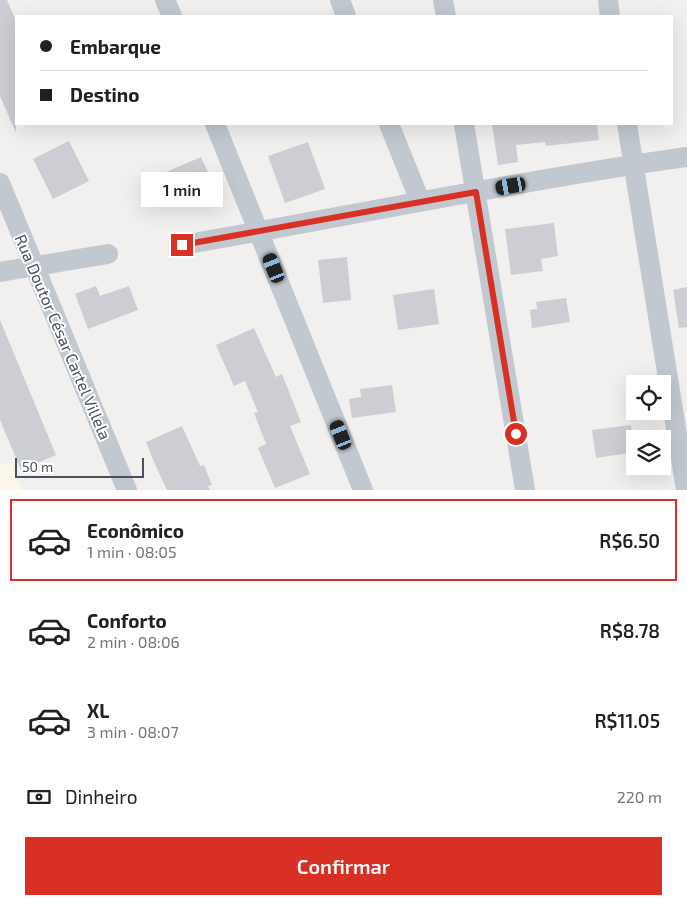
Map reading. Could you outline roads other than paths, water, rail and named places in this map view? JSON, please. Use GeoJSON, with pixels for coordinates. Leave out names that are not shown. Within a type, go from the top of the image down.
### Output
{"type":"FeatureCollection","features":[{"type":"Feature","properties":{"kind":"street"},"geometry":{"type":"LineString","coordinates":[[166,0],[172,15]]}},
{"type":"Feature","properties":{"kind":"street"},"geometry":{"type":"LineString","coordinates":[[340,0],[346,15]]}},
{"type":"Feature","properties":{"kind":"street"},"geometry":{"type":"LineString","coordinates":[[443,0],[446,15]]}},
{"type":"Feature","properties":{"kind":"street"},"geometry":{"type":"LineString","coordinates":[[608,0],[610,15]]}},
{"type":"Feature","properties":{"kind":"street"},"geometry":{"type":"LineString","coordinates":[[215,125],[363,490]]}},
{"type":"Feature","properties":{"kind":"street"},"geometry":{"type":"LineString","coordinates":[[389,125],[420,201]]}},
{"type":"Feature","properties":{"kind":"street"},"geometry":{"type":"LineString","coordinates":[[464,125],[525,490]]}},
{"type":"Feature","properties":{"kind":"street"},"geometry":{"type":"LineString","coordinates":[[627,125],[686,490]]}},
{"type":"Feature","properties":{"kind":"street"},"geometry":{"type":"LineString","coordinates":[[182,245],[420,201],[634,165],[687,158]]}},
{"type":"Feature","properties":{"kind":"street","name":"Rua Doutor César Cartel Villela"},"geometry":{"type":"LineString","coordinates":[[0,183],[127,490]]}},
{"type":"Feature","properties":{"kind":"street"},"geometry":{"type":"LineString","coordinates":[[0,272],[108,254]]}}]}
